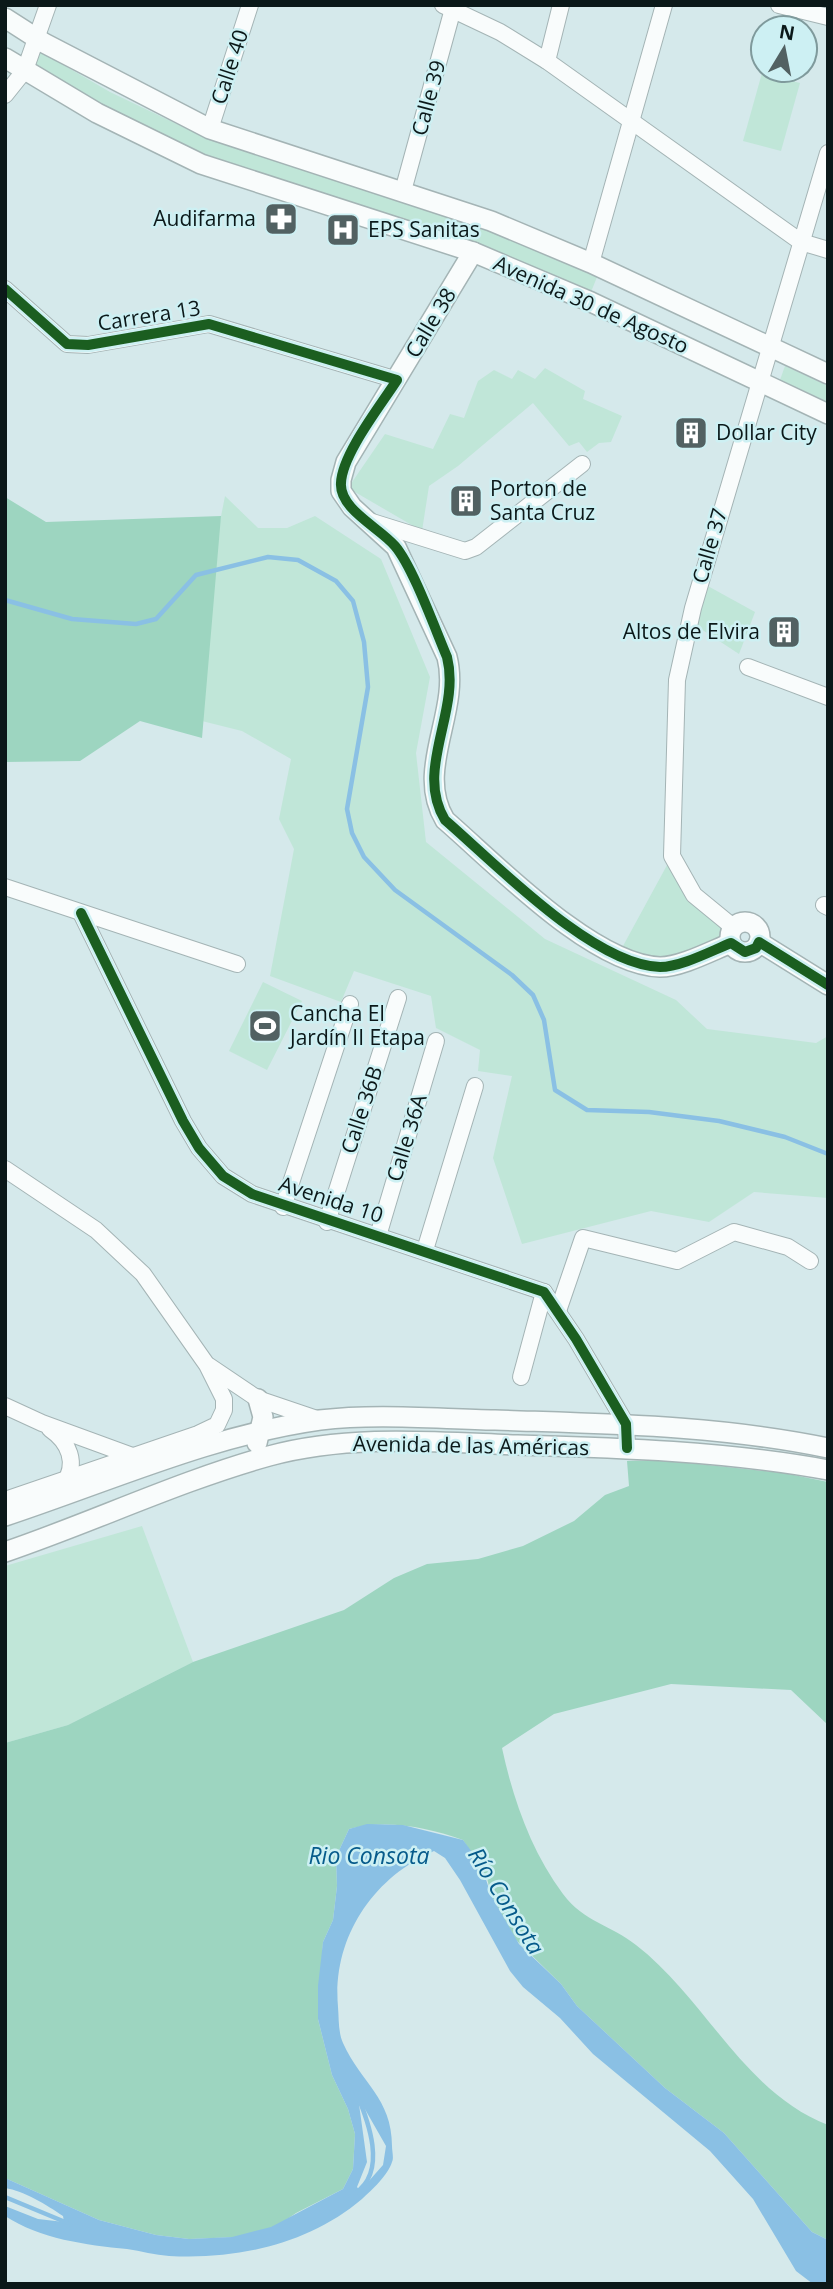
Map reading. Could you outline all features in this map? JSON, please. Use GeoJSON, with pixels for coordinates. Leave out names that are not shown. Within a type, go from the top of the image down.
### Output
{"type":"FeatureCollection","features":[{"type":"Feature","properties":{"kind":"main road","name":"Avenida 30 de Agosto"},"geometry":{"type":"LineString","coordinates":[[5,18],[37,39],[210,129],[491,221],[591,263],[828,374]]}},
{"type":"Feature","properties":{"kind":"main road","name":"Avenida 30 de Agosto"},"geometry":{"type":"LineString","coordinates":[[5,58],[97,113],[201,164],[473,253],[591,302],[828,414]]}},
{"type":"Feature","properties":{"kind":"main road","name":"Calle 38"},"geometry":{"type":"LineString","coordinates":[[473,253],[346,462],[341,480],[341,491],[352,507],[396,547],[424,603],[451,670],[448,713],[436,759],[433,785],[436,804],[445,820],[580,936],[617,957],[662,967],[732,935]]}},
{"type":"Feature","properties":{"kind":"main road"},"geometry":{"type":"LineString","coordinates":[[732,935],[743,922],[754,926],[758,930],[759,942],[828,985]]}},
{"type":"Feature","properties":{"kind":"main road"},"geometry":{"type":"LineString","coordinates":[[172,1491],[190,1477],[244,1455],[256,1445],[262,1432],[263,1417],[258,1399]]}},
{"type":"Feature","properties":{"kind":"main road","name":"Avenida de las Américas"},"geometry":{"type":"LineString","coordinates":[[5,1516],[162,1462],[262,1432],[321,1420],[395,1418],[626,1424],[740,1432],[828,1448]]}},
{"type":"Feature","properties":{"kind":"main road","name":"Avenida de las Américas"},"geometry":{"type":"LineString","coordinates":[[5,1552],[269,1456],[324,1445],[396,1441],[627,1448],[742,1456],[828,1470]]}},
{"type":"Feature","properties":{"kind":"main road"},"geometry":{"type":"LineString","coordinates":[[5,1526],[52,1500]]}},
{"type":"Feature","properties":{"kind":"street"},"geometry":{"type":"LineString","coordinates":[[5,95],[25,69],[48,5]]}},
{"type":"Feature","properties":{"kind":"street","name":"Calle 40"},"geometry":{"type":"LineString","coordinates":[[210,129],[250,5]]}},
{"type":"Feature","properties":{"kind":"street"},"geometry":{"type":"LineString","coordinates":[[547,61],[561,5]]}},
{"type":"Feature","properties":{"kind":"street"},"geometry":{"type":"LineString","coordinates":[[591,263],[664,5]]}},
{"type":"Feature","properties":{"kind":"street"},"geometry":{"type":"LineString","coordinates":[[779,5],[828,17]]}},
{"type":"Feature","properties":{"kind":"street"},"geometry":{"type":"LineString","coordinates":[[450,7],[500,32],[547,61],[801,242],[828,250]]}},
{"type":"Feature","properties":{"kind":"street","name":"Calle 39"},"geometry":{"type":"LineString","coordinates":[[403,191],[450,7]]}},
{"type":"Feature","properties":{"kind":"street","name":"Calle 37"},"geometry":{"type":"LineString","coordinates":[[732,935],[694,895],[672,856],[677,680],[693,608],[828,153]]}},
{"type":"Feature","properties":{"kind":"street","name":"Carrera 13"},"geometry":{"type":"LineString","coordinates":[[5,289],[67,344],[88,345],[209,324],[397,380]]}},
{"type":"Feature","properties":{"kind":"street"},"geometry":{"type":"LineString","coordinates":[[367,520],[466,551],[476,547],[582,464]]}},
{"type":"Feature","properties":{"kind":"street"},"geometry":{"type":"LineString","coordinates":[[748,667],[828,697]]}},
{"type":"Feature","properties":{"kind":"street"},"geometry":{"type":"LineString","coordinates":[[5,887],[237,964]]}},
{"type":"Feature","properties":{"kind":"street","name":"Avenida 10"},"geometry":{"type":"LineString","coordinates":[[81,913],[199,1148],[223,1176],[251,1194],[283,1207],[425,1250],[544,1292]]}},
{"type":"Feature","properties":{"kind":"street","name":"Calle 36B"},"geometry":{"type":"LineString","coordinates":[[327,1222],[398,999]]}},
{"type":"Feature","properties":{"kind":"street"},"geometry":{"type":"LineString","coordinates":[[283,1207],[350,1004]]}},
{"type":"Feature","properties":{"kind":"street","name":"Calle 36A"},"geometry":{"type":"LineString","coordinates":[[378,1236],[436,1041]]}},
{"type":"Feature","properties":{"kind":"street"},"geometry":{"type":"LineString","coordinates":[[425,1250],[475,1086]]}},
{"type":"Feature","properties":{"kind":"street"},"geometry":{"type":"LineString","coordinates":[[5,1169],[96,1230],[127,1257],[143,1274],[207,1365],[224,1399],[224,1410],[217,1424],[5,1500]]}},
{"type":"Feature","properties":{"kind":"street"},"geometry":{"type":"LineString","coordinates":[[558,1311],[583,1238],[677,1261],[734,1232],[788,1247],[810,1261]]}},
{"type":"Feature","properties":{"kind":"street"},"geometry":{"type":"LineString","coordinates":[[544,1292],[626,1424],[627,1448]]}},
{"type":"Feature","properties":{"kind":"street"},"geometry":{"type":"LineString","coordinates":[[521,1377],[544,1292]]}},
{"type":"Feature","properties":{"kind":"street"},"geometry":{"type":"LineString","coordinates":[[207,1365],[258,1399],[321,1420]]}},
{"type":"Feature","properties":{"kind":"street"},"geometry":{"type":"LineString","coordinates":[[5,1406],[42,1423],[132,1456],[162,1462]]}},
{"type":"Feature","properties":{"kind":"street"},"geometry":{"type":"LineString","coordinates":[[42,1423],[57,1433],[68,1447],[72,1465],[68,1478],[52,1500]]}},
{"type":"Feature","properties":{"kind":"green space"},"geometry":{"type":"Polygon","coordinates":[[[34,48],[110,92],[208,139],[486,230],[597,277],[591,292],[478,243],[204,154],[102,105],[28,62],[34,48]]]}},
{"type":"Feature","properties":{"kind":"green space"},"geometry":{"type":"Polygon","coordinates":[[[759,84],[800,84],[781,151],[743,141],[759,84]]]}},
{"type":"Feature","properties":{"kind":"green space"},"geometry":{"type":"Polygon","coordinates":[[[785,366],[828,386],[828,402],[780,380],[785,366]]]}},
{"type":"Feature","properties":{"kind":"green space"},"geometry":{"type":"Polygon","coordinates":[[[545,368],[585,391],[583,399],[622,416],[611,442],[599,443],[587,452],[579,442],[569,446],[533,403],[458,466],[429,486],[422,531],[348,488],[385,434],[433,449],[450,414],[464,418],[478,381],[494,370],[512,379],[518,370],[535,379],[545,368]]]}},
{"type":"Feature","properties":{"kind":"green space"},"geometry":{"type":"Polygon","coordinates":[[[225,496],[258,528],[287,528],[315,516],[381,559],[430,677],[416,753],[426,842],[545,939],[676,1000],[707,1029],[816,1043],[828,1036],[828,1198],[754,1192],[709,1222],[651,1211],[522,1244],[493,1158],[512,1076],[478,1071],[480,1050],[436,1028],[431,996],[354,971],[341,1002],[270,976],[294,849],[279,819],[291,759],[242,731],[182,716],[225,496]]]}},
{"type":"Feature","properties":{"kind":"green space"},"geometry":{"type":"Polygon","coordinates":[[[5,497],[46,522],[221,516],[202,738],[140,721],[80,761],[5,762],[5,497]]]}},
{"type":"Feature","properties":{"kind":"green space"},"geometry":{"type":"Polygon","coordinates":[[[706,585],[755,612],[739,654],[695,625],[706,585]]]}},
{"type":"Feature","properties":{"kind":"green space"},"geometry":{"type":"Polygon","coordinates":[[[672,856],[680,874],[733,927],[730,937],[662,967],[617,957],[672,856]]]}},
{"type":"Feature","properties":{"kind":"green space","name":"Cancha El Jardín II Etapa"},"geometry":{"type":"Polygon","coordinates":[[[263,982],[302,1001],[267,1070],[229,1051],[263,982]]]}},
{"type":"Feature","properties":{"kind":"green space"},"geometry":{"type":"Polygon","coordinates":[[[661,1460],[784,1473],[828,1482],[828,1725],[791,1690],[671,1684],[554,1714],[502,1748],[525,1824],[542,1860],[563,1894],[580,1911],[627,1938],[661,1967],[748,2068],[772,2091],[798,2110],[828,2125],[828,2240],[812,2232],[724,2133],[665,2088],[577,2006],[561,1984],[516,1940],[491,1895],[487,1878],[463,1840],[406,1826],[377,1825],[349,1829],[336,1857],[337,1886],[333,1920],[323,1942],[318,2019],[332,2075],[348,2109],[355,2134],[353,2169],[343,2189],[296,2213],[263,2236],[189,2239],[156,2235],[99,2220],[5,2178],[5,1743],[68,1725],[193,1662],[344,1610],[394,1578],[427,1564],[478,1559],[523,1546],[574,1521],[605,1495],[629,1486],[627,1461],[661,1460]]]}},
{"type":"Feature","properties":{"kind":"green space"},"geometry":{"type":"Polygon","coordinates":[[[142,1526],[193,1662],[68,1725],[5,1743],[5,1566],[142,1526]]]}},
{"type":"Feature","properties":{"kind":"water","name":"Rio Consota"},"geometry":{"type":"Polygon","coordinates":[[[367,1824],[403,1825],[463,1840],[481,1864],[491,1895],[519,1944],[561,1984],[577,2006],[665,2088],[724,2133],[812,2232],[828,2240],[828,2284],[813,2284],[796,2271],[753,2199],[710,2151],[593,2054],[560,2018],[523,1987],[510,1971],[460,1880],[445,1858],[434,1851],[392,1877],[375,1894],[349,1935],[342,1958],[338,1982],[341,2039],[381,2103],[391,2129],[393,2160],[387,2172],[362,2199],[341,2215],[296,2238],[246,2252],[195,2257],[64,2240],[33,2230],[5,2216],[5,2206],[38,2219],[64,2222],[63,2216],[43,2203],[5,2188],[5,2178],[99,2220],[156,2235],[189,2239],[232,2237],[271,2227],[343,2189],[353,2169],[355,2134],[348,2109],[332,2075],[318,2019],[318,1986],[323,1942],[333,1920],[337,1886],[336,1857],[349,1829],[367,1824]],[[358,2097],[367,2162],[357,2187],[360,2191],[383,2165],[386,2146],[358,2097]]]}},
{"type":"Feature","properties":{"kind":"waterway"},"geometry":{"type":"LineString","coordinates":[[5,600],[72,619],[136,624],[156,619],[196,575],[268,557],[298,560],[336,581],[353,601],[364,642],[368,687],[347,809],[352,833],[364,857],[395,890],[512,975],[533,995],[544,1020],[555,1090],[587,1110],[649,1112],[719,1121],[785,1137],[828,1154]]}},
{"type":"Feature","properties":{"kind":"waterway","name":"Río Consota"},"geometry":{"type":"LineString","coordinates":[[355,2193],[365,2184],[373,2159],[370,2131],[356,2092]]}},
{"type":"Feature","properties":{"kind":"waterway","name":"Río Consota"},"geometry":{"type":"LineString","coordinates":[[5,2197],[70,2224]]}},
{"type":"Feature","properties":{"kind":"cycle path"},"geometry":{"type":"LineString","coordinates":[[5,289],[67,344],[88,345],[209,324],[397,380],[355,444],[343,471],[341,483],[342,492],[353,510],[388,539],[402,556],[447,657],[450,678],[448,698],[434,781],[437,801],[445,820],[546,909],[605,949],[634,962],[668,966],[686,962],[731,943],[745,952],[756,948],[759,942],[828,985]]}},
{"type":"Feature","properties":{"kind":"cycle path"},"geometry":{"type":"LineString","coordinates":[[81,913],[183,1121],[199,1148],[223,1176],[252,1194],[544,1292],[576,1339],[626,1424],[627,1448]]}},
{"type":"Feature","properties":{"kind":"place","name":"Audifarma"},"geometry":{"type":"Point","coordinates":[281,219]}},
{"type":"Feature","properties":{"kind":"place","name":"EPS Sanitas"},"geometry":{"type":"Point","coordinates":[343,230]}},
{"type":"Feature","properties":{"kind":"place","name":"Dollar City"},"geometry":{"type":"Point","coordinates":[691,433]}},
{"type":"Feature","properties":{"kind":"place","name":"Porton de Santa Cruz"},"geometry":{"type":"Point","coordinates":[466,501]}},
{"type":"Feature","properties":{"kind":"place","name":"Altos de Elvira"},"geometry":{"type":"Point","coordinates":[784,632]}},
{"type":"Feature","properties":{"kind":"place","name":"Cancha El Jardín II Etapa"},"geometry":{"type":"Point","coordinates":[265,1026]}}]}
